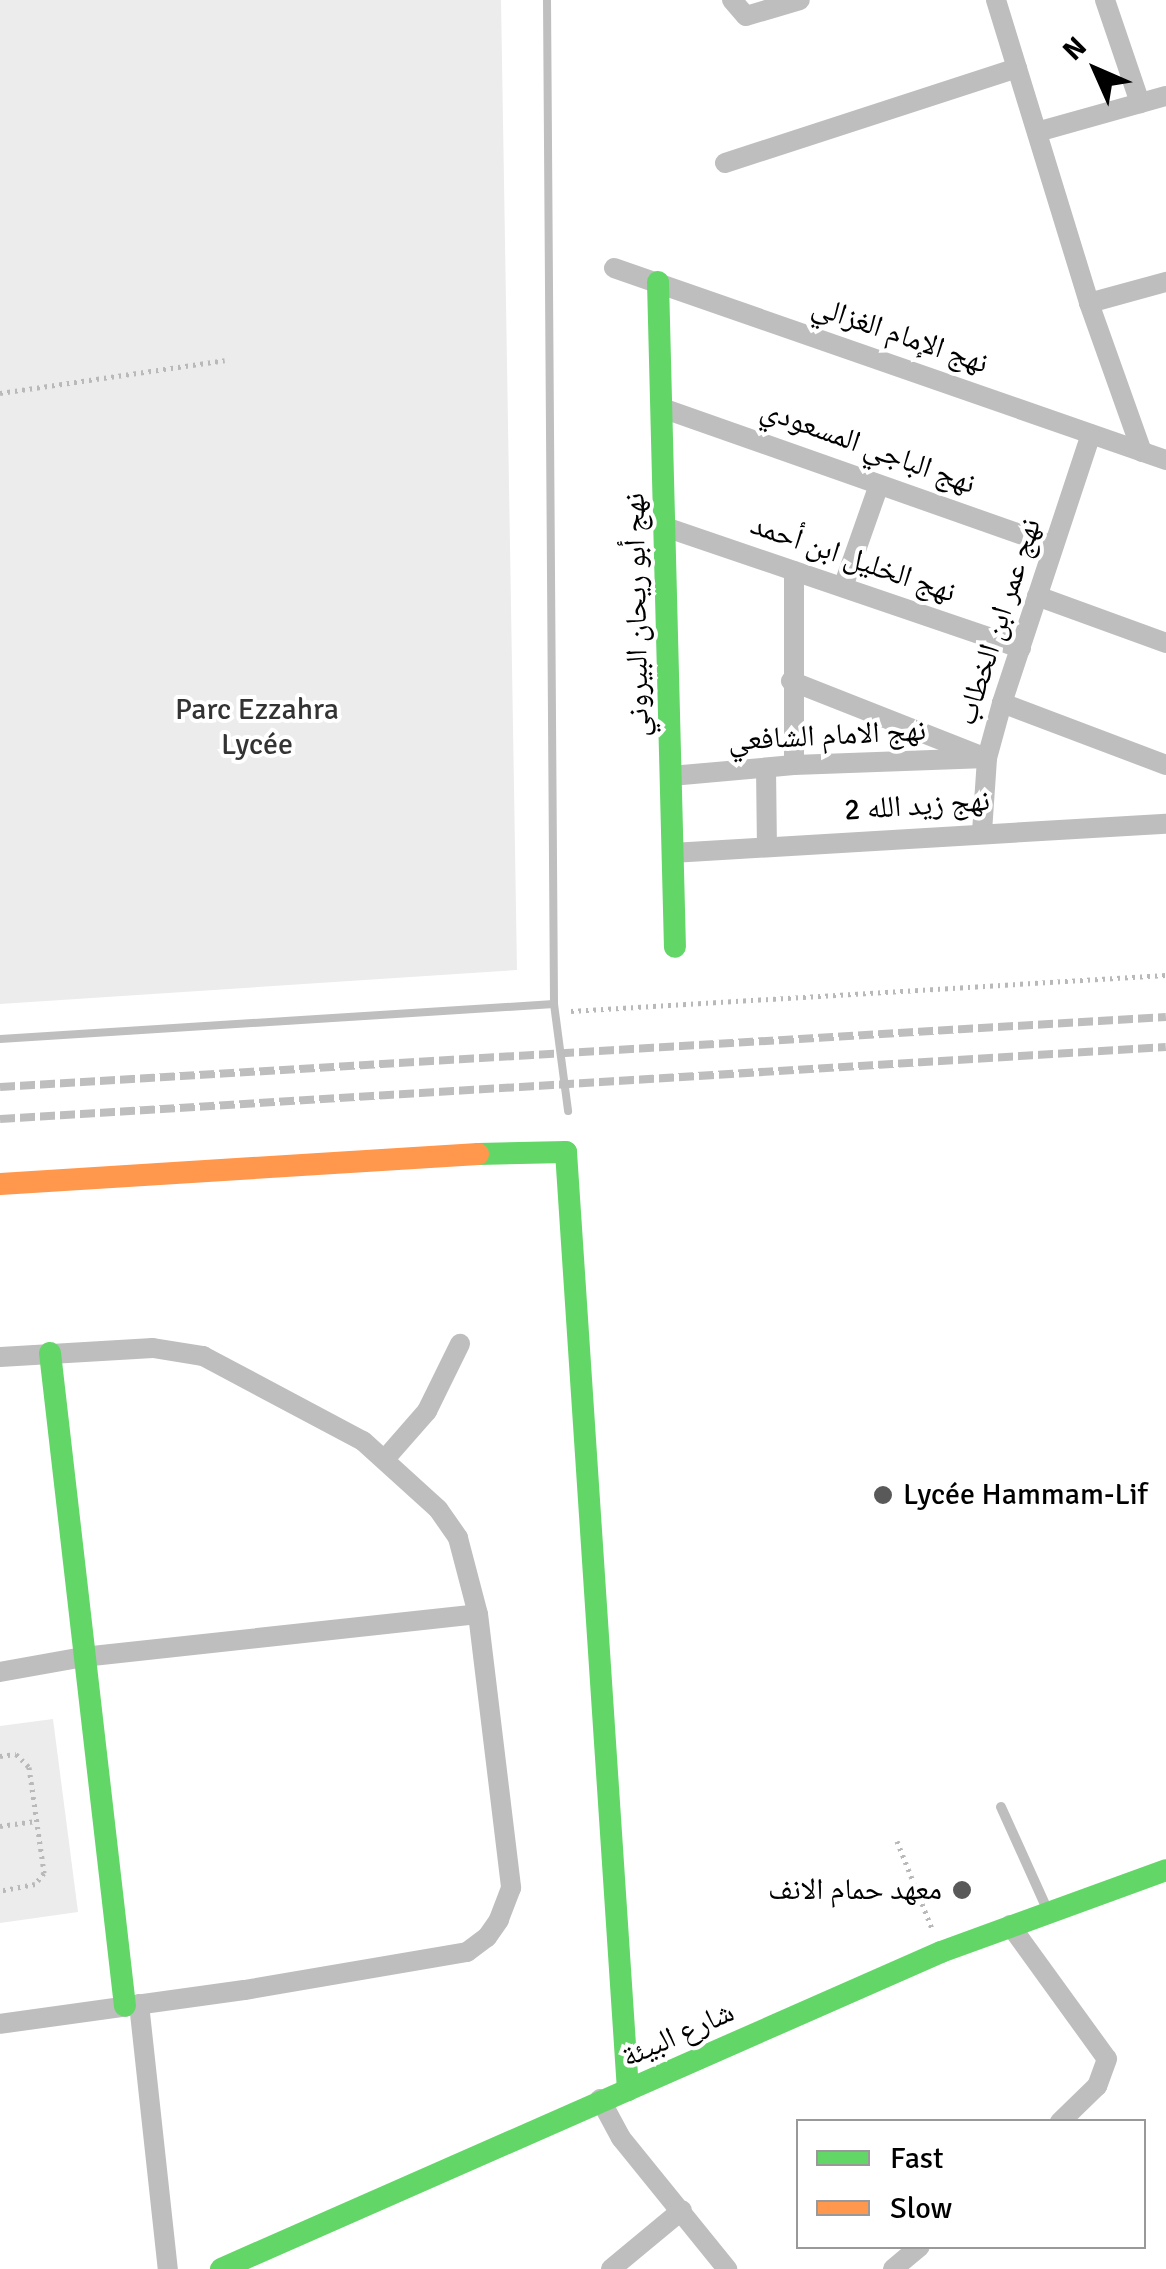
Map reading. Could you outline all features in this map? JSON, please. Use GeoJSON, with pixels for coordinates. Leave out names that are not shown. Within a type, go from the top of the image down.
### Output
{"type":"FeatureCollection","features":[{"type":"Feature","properties":{"kind":"street"},"geometry":{"type":"LineString","coordinates":[[732,0],[746,16],[800,0]]}},
{"type":"Feature","properties":{"kind":"street"},"geometry":{"type":"LineString","coordinates":[[996,0],[1088,303],[1142,452]]}},
{"type":"Feature","properties":{"kind":"street"},"geometry":{"type":"LineString","coordinates":[[1105,0],[1140,103]]}},
{"type":"Feature","properties":{"kind":"street"},"geometry":{"type":"LineString","coordinates":[[726,163],[1018,68]]}},
{"type":"Feature","properties":{"kind":"street"},"geometry":{"type":"LineString","coordinates":[[1037,132],[1166,96]]}},
{"type":"Feature","properties":{"kind":"street","name":"نهج الإمام الغزالي"},"geometry":{"type":"LineString","coordinates":[[614,268],[1166,460]]}},
{"type":"Feature","properties":{"kind":"street","name":"نهج أبو ريحان البيروني"},"geometry":{"type":"LineString","coordinates":[[658,282],[675,947]]}},
{"type":"Feature","properties":{"kind":"street"},"geometry":{"type":"LineString","coordinates":[[1088,303],[1166,282]]}},
{"type":"Feature","properties":{"kind":"street","name":"نهج الباجي المسعودي"},"geometry":{"type":"LineString","coordinates":[[662,408],[1054,546]]}},
{"type":"Feature","properties":{"kind":"street","name":"نهج عمر ابن الخطاب"},"geometry":{"type":"LineString","coordinates":[[982,832],[988,758],[1002,704],[1092,434]]}},
{"type":"Feature","properties":{"kind":"street"},"geometry":{"type":"LineString","coordinates":[[843,588],[879,484]]}},
{"type":"Feature","properties":{"kind":"street","name":"نهج الخليل ابن أحمد"},"geometry":{"type":"LineString","coordinates":[[665,528],[1021,648]]}},
{"type":"Feature","properties":{"kind":"street"},"geometry":{"type":"LineString","coordinates":[[794,571],[794,766]]}},
{"type":"Feature","properties":{"kind":"street"},"geometry":{"type":"LineString","coordinates":[[1037,596],[1166,643]]}},
{"type":"Feature","properties":{"kind":"street"},"geometry":{"type":"LineString","coordinates":[[791,681],[988,758]]}},
{"type":"Feature","properties":{"kind":"street"},"geometry":{"type":"LineString","coordinates":[[1002,704],[1166,765]]}},
{"type":"Feature","properties":{"kind":"street","name":"نهج الامام الشافعي"},"geometry":{"type":"LineString","coordinates":[[671,776],[794,766],[988,758]]}},
{"type":"Feature","properties":{"kind":"street"},"geometry":{"type":"LineString","coordinates":[[766,768],[767,846]]}},
{"type":"Feature","properties":{"kind":"street","name":"نهج زيد الله 2"},"geometry":{"type":"LineString","coordinates":[[672,853],[1166,824]]}},
{"type":"Feature","properties":{"kind":"street"},"geometry":{"type":"LineString","coordinates":[[0,1184],[560,1149],[566,1152],[628,2090]]}},
{"type":"Feature","properties":{"kind":"street"},"geometry":{"type":"LineString","coordinates":[[385,1460],[427,1410],[460,1344]]}},
{"type":"Feature","properties":{"kind":"street"},"geometry":{"type":"LineString","coordinates":[[0,1356],[153,1348],[202,1356],[363,1440],[438,1509],[458,1538],[478,1614],[510,1888],[508,1904],[487,1937],[467,1952],[0,2024]]}},
{"type":"Feature","properties":{"kind":"street"},"geometry":{"type":"LineString","coordinates":[[50,1353],[84,1658],[168,2269]]}},
{"type":"Feature","properties":{"kind":"street"},"geometry":{"type":"LineString","coordinates":[[0,1672],[84,1658],[478,1614]]}},
{"type":"Feature","properties":{"kind":"street","name":"شارع البيئة"},"geometry":{"type":"LineString","coordinates":[[220,2269],[941,1952],[1166,1870]]}},
{"type":"Feature","properties":{"kind":"street"},"geometry":{"type":"LineString","coordinates":[[1010,1924],[1107,2060],[1096,2086],[1063,2119]]}},
{"type":"Feature","properties":{"kind":"street"},"geometry":{"type":"LineString","coordinates":[[600,2099],[621,2138],[727,2269]]}},
{"type":"Feature","properties":{"kind":"street"},"geometry":{"type":"LineString","coordinates":[[610,2269],[682,2210]]}},
{"type":"Feature","properties":{"kind":"street"},"geometry":{"type":"LineString","coordinates":[[893,2269],[916,2249]]}},
{"type":"Feature","properties":{"kind":"lane"},"geometry":{"type":"LineString","coordinates":[[1001,1808],[1049,1912]]}},
{"type":"Feature","properties":{"kind":"path"},"geometry":{"type":"LineString","coordinates":[[0,392],[225,360]]}},
{"type":"Feature","properties":{"kind":"path"},"geometry":{"type":"LineString","coordinates":[[571,1011],[1166,975]]}},
{"type":"Feature","properties":{"kind":"path"},"geometry":{"type":"LineString","coordinates":[[0,1756],[16,1754],[29,1767],[44,1872],[36,1884],[0,1891]]}},
{"type":"Feature","properties":{"kind":"path"},"geometry":{"type":"LineString","coordinates":[[0,1826],[36,1821]]}},
{"type":"Feature","properties":{"kind":"path"},"geometry":{"type":"LineString","coordinates":[[898,1841],[941,1952]]}},
{"type":"Feature","properties":{"kind":"green space","name":"Parc Ezzahra Lycée"},"geometry":{"type":"Polygon","coordinates":[[[0,0],[501,0],[517,970],[0,1004],[0,0]]]}},
{"type":"Feature","properties":{"kind":"green space"},"geometry":{"type":"Polygon","coordinates":[[[53,1719],[78,1912],[0,1923],[0,1726],[53,1719]]]}},
{"type":"Feature","properties":{"kind":"waterway"},"geometry":{"type":"LineString","coordinates":[[547,0],[554,1004],[568,1111]]}},
{"type":"Feature","properties":{"kind":"waterway"},"geometry":{"type":"LineString","coordinates":[[0,1039],[554,1004]]}},
{"type":"Feature","properties":{"kind":"railway"},"geometry":{"type":"LineString","coordinates":[[0,1087],[1166,1017]]}},
{"type":"Feature","properties":{"kind":"railway"},"geometry":{"type":"LineString","coordinates":[[0,1119],[1166,1047]]}},
{"type":"Feature","properties":{"kind":"traffic: fast"},"geometry":{"type":"LineString","coordinates":[[658,282],[675,947]]}},
{"type":"Feature","properties":{"kind":"traffic: fast"},"geometry":{"type":"LineString","coordinates":[[478,1154],[566,1152],[628,2090]]}},
{"type":"Feature","properties":{"kind":"traffic: fast"},"geometry":{"type":"LineString","coordinates":[[50,1353],[125,2006]]}},
{"type":"Feature","properties":{"kind":"traffic: fast"},"geometry":{"type":"LineString","coordinates":[[221,2269],[941,1952],[1166,1870]]}},
{"type":"Feature","properties":{"kind":"traffic: slow"},"geometry":{"type":"LineString","coordinates":[[0,1184],[478,1154]]}},
{"type":"Feature","properties":{"kind":"place","name":"Lycée Hammam-Lif"},"geometry":{"type":"Point","coordinates":[883,1495]}},
{"type":"Feature","properties":{"kind":"place","name":"معهد حمام الانف"},"geometry":{"type":"Point","coordinates":[962,1890]}}]}
